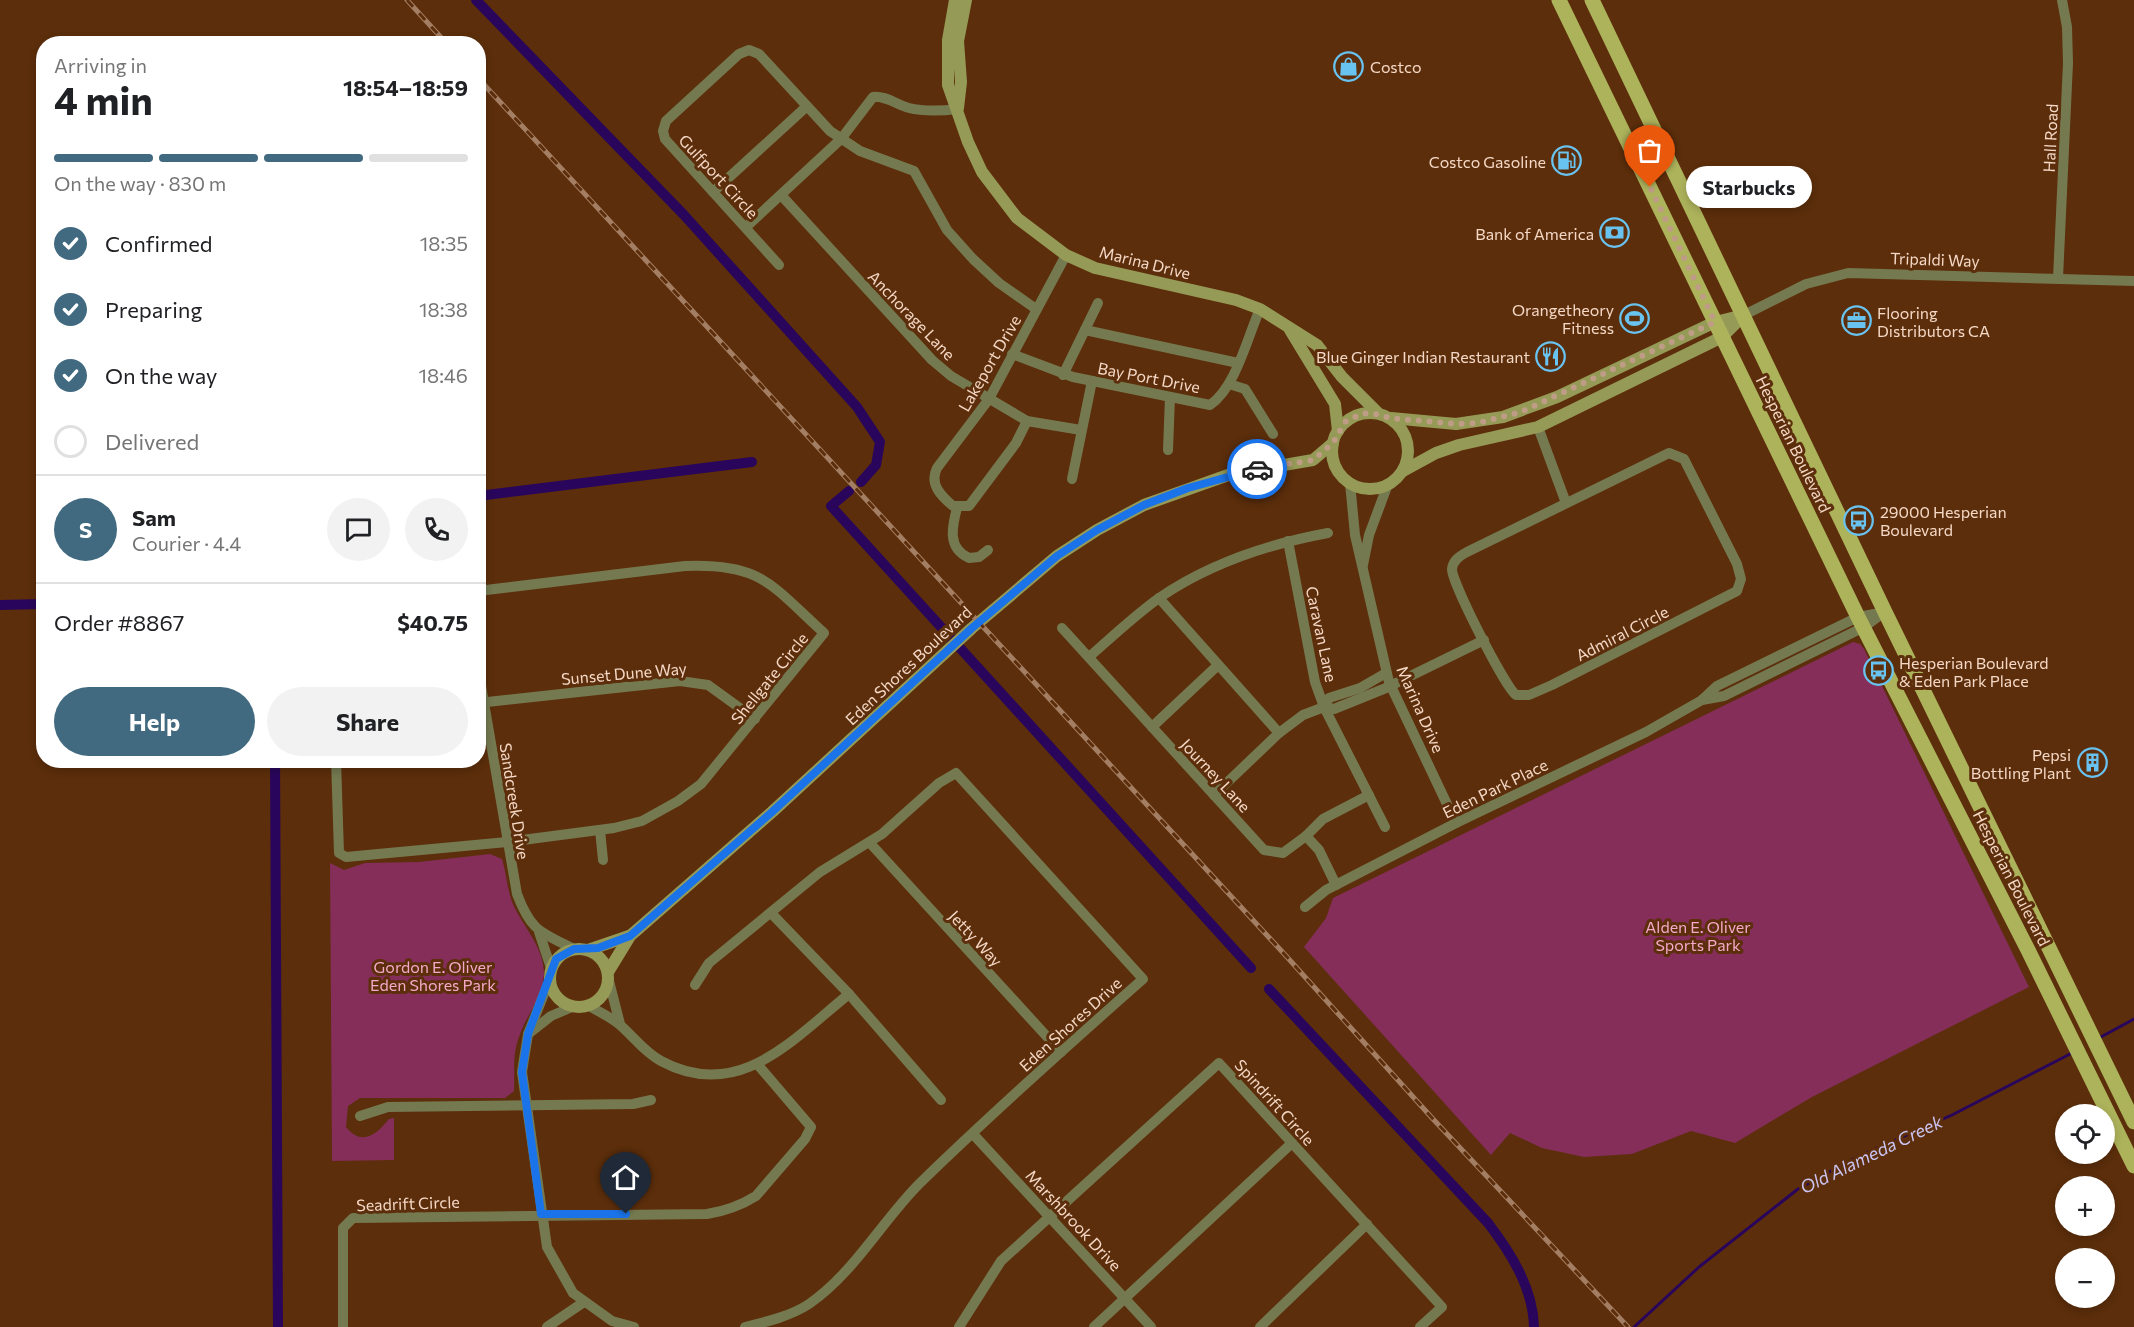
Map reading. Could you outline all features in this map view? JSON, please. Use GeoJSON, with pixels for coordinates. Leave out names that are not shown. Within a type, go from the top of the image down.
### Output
{"type":"FeatureCollection","features":[{"type":"Feature","properties":{"kind":"main road","name":"Hesperian Boulevard"},"geometry":{"type":"LineString","coordinates":[[1559,0],[1861,622],[2134,1166]]}},
{"type":"Feature","properties":{"kind":"main road","name":"Hesperian Boulevard"},"geometry":{"type":"LineString","coordinates":[[1592,0],[1885,612],[2134,1122]]}},
{"type":"Feature","properties":{"kind":"main road"},"geometry":{"type":"LineString","coordinates":[[1921,738],[1935,755],[1943,758],[1956,754]]}},
{"type":"Feature","properties":{"kind":"street","name":"Marina Drive"},"geometry":{"type":"LineString","coordinates":[[954,0],[948,40],[948,85],[968,142],[997,196],[1017,218],[1066,255],[1095,268],[1236,300],[1260,309],[1317,345],[1342,377],[1378,413]]}},
{"type":"Feature","properties":{"kind":"street","name":"Marina Drive"},"geometry":{"type":"LineString","coordinates":[[957,109],[960,82],[958,41],[966,0]]}},
{"type":"Feature","properties":{"kind":"street","name":"Hall Road"},"geometry":{"type":"LineString","coordinates":[[2058,278],[2068,63],[2067,27],[2062,0]]}},
{"type":"Feature","properties":{"kind":"street","name":"Gulfport Circle"},"geometry":{"type":"LineString","coordinates":[[779,265],[665,140],[663,131],[666,121],[739,54],[749,50],[759,54],[806,107],[841,139],[861,151],[914,171],[930,204],[973,259],[999,283],[1036,309]]}},
{"type":"Feature","properties":{"kind":"street"},"geometry":{"type":"LineString","coordinates":[[746,227],[841,139],[866,104],[875,96],[912,109],[931,111],[957,109]]}},
{"type":"Feature","properties":{"kind":"street"},"geometry":{"type":"LineString","coordinates":[[713,192],[806,107]]}},
{"type":"Feature","properties":{"kind":"street","name":"Anchorage Lane"},"geometry":{"type":"LineString","coordinates":[[780,195],[932,360],[951,376],[1027,421],[1081,430]]}},
{"type":"Feature","properties":{"kind":"street","name":"Lakeport Drive"},"geometry":{"type":"LineString","coordinates":[[957,508],[936,489],[935,473],[989,399],[1066,255]]}},
{"type":"Feature","properties":{"kind":"street","name":"Tripaldi Way"},"geometry":{"type":"LineString","coordinates":[[1744,315],[1806,284],[1848,273],[2134,281]]}},
{"type":"Feature","properties":{"kind":"street"},"geometry":{"type":"LineString","coordinates":[[1063,375],[1098,303]]}},
{"type":"Feature","properties":{"kind":"street","name":"Bay Port Drive"},"geometry":{"type":"LineString","coordinates":[[1012,354],[1063,375],[1210,405],[1221,398],[1229,384],[1260,309]]}},
{"type":"Feature","properties":{"kind":"street"},"geometry":{"type":"LineString","coordinates":[[1340,474],[1332,456],[1333,443],[1338,430],[1355,416],[1378,413],[1390,418],[1434,423],[1478,423],[1530,409],[1715,322],[1744,315]]}},
{"type":"Feature","properties":{"kind":"street"},"geometry":{"type":"LineString","coordinates":[[1333,443],[1313,460],[1340,474],[1350,483],[1369,489],[1388,484],[1403,471],[1428,456],[1459,445],[1538,427],[1722,337],[1744,315]]}},
{"type":"Feature","properties":{"kind":"street","name":"Marina Drive"},"geometry":{"type":"LineString","coordinates":[[1289,329],[1335,404],[1338,430]]}},
{"type":"Feature","properties":{"kind":"street"},"geometry":{"type":"LineString","coordinates":[[1085,330],[1238,363]]}},
{"type":"Feature","properties":{"kind":"street"},"geometry":{"type":"LineString","coordinates":[[1072,479],[1092,381]]}},
{"type":"Feature","properties":{"kind":"street"},"geometry":{"type":"LineString","coordinates":[[1229,384],[1245,389],[1273,434]]}},
{"type":"Feature","properties":{"kind":"street"},"geometry":{"type":"LineString","coordinates":[[1168,450],[1170,397]]}},
{"type":"Feature","properties":{"kind":"street"},"geometry":{"type":"LineString","coordinates":[[1530,409],[1566,503]]}},
{"type":"Feature","properties":{"kind":"street"},"geometry":{"type":"LineString","coordinates":[[1390,418],[1401,427],[1407,439],[1408,459],[1403,471]]}},
{"type":"Feature","properties":{"kind":"street"},"geometry":{"type":"LineString","coordinates":[[988,550],[979,557],[969,558],[953,542],[951,533],[957,508],[969,506],[981,492],[1016,444],[1027,421]]}},
{"type":"Feature","properties":{"kind":"street","name":"Admiral Circle"},"geometry":{"type":"LineString","coordinates":[[1669,453],[1679,455],[1686,463],[1737,564],[1741,576],[1740,586],[1733,594],[1524,697],[1510,690],[1484,640],[1453,576],[1456,560],[1467,552],[1657,457],[1669,453]]}},
{"type":"Feature","properties":{"kind":"street","name":"Eden Shores Boulevard"},"geometry":{"type":"LineString","coordinates":[[588,950],[630,936],[772,812],[1029,577],[1077,542],[1144,505],[1231,474],[1313,460]]}},
{"type":"Feature","properties":{"kind":"street","name":"Marina Drive"},"geometry":{"type":"LineString","coordinates":[[1350,483],[1355,536],[1386,674],[1456,823]]}},
{"type":"Feature","properties":{"kind":"street","name":"Marina Drive"},"geometry":{"type":"LineString","coordinates":[[1362,568],[1369,535],[1388,484]]}},
{"type":"Feature","properties":{"kind":"street"},"geometry":{"type":"LineString","coordinates":[[1089,657],[1159,598],[1252,550],[1328,532]]}},
{"type":"Feature","properties":{"kind":"street","name":"Caravan Lane"},"geometry":{"type":"LineString","coordinates":[[1288,541],[1315,682],[1324,707],[1385,827]]}},
{"type":"Feature","properties":{"kind":"street","name":"Shellgate Circle"},"geometry":{"type":"LineString","coordinates":[[336,768],[339,853],[346,857],[507,842],[600,830],[642,821],[678,801],[701,784],[824,633],[764,578],[749,571],[717,565],[685,566],[486,590]]}},
{"type":"Feature","properties":{"kind":"street"},"geometry":{"type":"LineString","coordinates":[[1159,598],[1217,666],[1279,733]]}},
{"type":"Feature","properties":{"kind":"street","name":"Eden Park Place"},"geometry":{"type":"LineString","coordinates":[[1305,907],[1336,885],[1456,823],[1646,732],[1701,700],[1717,686],[1885,612]]}},
{"type":"Feature","properties":{"kind":"street","name":"Journey Lane"},"geometry":{"type":"LineString","coordinates":[[1062,628],[1264,850],[1283,853],[1306,836],[1323,819],[1368,795]]}},
{"type":"Feature","properties":{"kind":"street"},"geometry":{"type":"LineString","coordinates":[[1214,795],[1279,733],[1303,715],[1324,707],[1334,709],[1390,686],[1484,640]]}},
{"type":"Feature","properties":{"kind":"street"},"geometry":{"type":"LineString","coordinates":[[1152,727],[1217,666]]}},
{"type":"Feature","properties":{"kind":"street"},"geometry":{"type":"LineString","coordinates":[[1324,707],[1329,698],[1360,688],[1386,674]]}},
{"type":"Feature","properties":{"kind":"street","name":"Sunset Dune Way"},"geometry":{"type":"LineString","coordinates":[[486,701],[680,681],[708,685],[755,720]]}},
{"type":"Feature","properties":{"kind":"street","name":"Sandcreek Drive"},"geometry":{"type":"LineString","coordinates":[[486,729],[517,894],[524,912],[539,932],[551,973]]}},
{"type":"Feature","properties":{"kind":"street","name":"Eden Shores Drive"},"geometry":{"type":"LineString","coordinates":[[695,985],[709,963],[820,872],[870,843],[939,783],[956,773],[1143,980],[1061,1052],[904,1201],[831,1286],[807,1305],[780,1317],[745,1327]]}},
{"type":"Feature","properties":{"kind":"street"},"geometry":{"type":"LineString","coordinates":[[600,830],[603,860]]}},
{"type":"Feature","properties":{"kind":"street"},"geometry":{"type":"LineString","coordinates":[[1306,836],[1319,850],[1336,885]]}},
{"type":"Feature","properties":{"kind":"street","name":"Jetty Way"},"geometry":{"type":"LineString","coordinates":[[870,843],[1061,1052]]}},
{"type":"Feature","properties":{"kind":"street"},"geometry":{"type":"LineString","coordinates":[[771,913],[849,994],[941,1100]]}},
{"type":"Feature","properties":{"kind":"street","name":"Sandcreek Drive"},"geometry":{"type":"LineString","coordinates":[[539,932],[574,949]]}},
{"type":"Feature","properties":{"kind":"street","name":"Eden Shores Boulevard"},"geometry":{"type":"LineString","coordinates":[[609,976],[630,936]]}},
{"type":"Feature","properties":{"kind":"street"},"geometry":{"type":"LineString","coordinates":[[620,1024],[609,976],[601,958],[588,950],[574,949],[556,959],[528,1034],[522,1072],[541,1214],[551,1255],[564,1281],[584,1302],[612,1321],[634,1327]]}},
{"type":"Feature","properties":{"kind":"street"},"geometry":{"type":"LineString","coordinates":[[551,973],[556,996],[572,1007]]}},
{"type":"Feature","properties":{"kind":"street"},"geometry":{"type":"LineString","coordinates":[[528,1034],[551,1016],[572,1007],[589,1006],[603,996],[609,976]]}},
{"type":"Feature","properties":{"kind":"street"},"geometry":{"type":"LineString","coordinates":[[589,1006],[620,1024],[638,1046],[660,1061],[674,1067],[718,1073],[758,1065],[778,1053],[849,994]]}},
{"type":"Feature","properties":{"kind":"street","name":"Spindrift Circle"},"geometry":{"type":"LineString","coordinates":[[1052,1216],[1219,1063],[1442,1307],[1420,1327]]}},
{"type":"Feature","properties":{"kind":"street"},"geometry":{"type":"LineString","coordinates":[[541,1214],[707,1214],[735,1208],[756,1196],[805,1139],[811,1127],[758,1065]]}},
{"type":"Feature","properties":{"kind":"street"},"geometry":{"type":"LineString","coordinates":[[360,1116],[388,1107],[633,1104],[651,1100]]}},
{"type":"Feature","properties":{"kind":"street","name":"Marshbrook Drive"},"geometry":{"type":"LineString","coordinates":[[973,1134],[1052,1216],[1151,1327]]}},
{"type":"Feature","properties":{"kind":"street"},"geometry":{"type":"LineString","coordinates":[[1094,1327],[1292,1143]]}},
{"type":"Feature","properties":{"kind":"street","name":"Seadrift Circle"},"geometry":{"type":"LineString","coordinates":[[343,1327],[342,1235],[346,1223],[353,1218],[541,1214]]}},
{"type":"Feature","properties":{"kind":"street"},"geometry":{"type":"LineString","coordinates":[[959,1327],[1001,1261],[1052,1216]]}},
{"type":"Feature","properties":{"kind":"street"},"geometry":{"type":"LineString","coordinates":[[1260,1327],[1367,1224]]}},
{"type":"Feature","properties":{"kind":"street"},"geometry":{"type":"LineString","coordinates":[[548,1327],[584,1302]]}},
{"type":"Feature","properties":{"kind":"green space","name":"Alden E. Oliver Sports Park"},"geometry":{"type":"Polygon","coordinates":[[[1853,642],[1860,644],[1864,649],[2029,987],[1812,1097],[1735,1143],[1691,1131],[1632,1154],[1584,1157],[1542,1148],[1510,1133],[1491,1155],[1304,947],[1326,918],[1333,898],[1853,642]]]}},
{"type":"Feature","properties":{"kind":"green space","name":"Gordon E. Oliver Eden Shores Park"},"geometry":{"type":"Polygon","coordinates":[[[490,854],[502,859],[511,899],[536,944],[543,963],[541,991],[517,1044],[514,1091],[505,1098],[360,1098],[348,1106],[346,1127],[358,1136],[369,1136],[389,1119],[394,1118],[394,1160],[332,1161],[330,863],[344,870],[365,863],[419,862],[490,854]]]}},
{"type":"Feature","properties":{"kind":"waterway"},"geometry":{"type":"LineString","coordinates":[[476,0],[684,215],[857,407],[880,442],[876,465],[861,482]]}},
{"type":"Feature","properties":{"kind":"waterway"},"geometry":{"type":"LineString","coordinates":[[486,495],[752,462]]}},
{"type":"Feature","properties":{"kind":"waterway"},"geometry":{"type":"LineString","coordinates":[[849,491],[831,506],[1251,968]]}},
{"type":"Feature","properties":{"kind":"waterway"},"geometry":{"type":"LineString","coordinates":[[0,605],[36,604]]}},
{"type":"Feature","properties":{"kind":"waterway"},"geometry":{"type":"LineString","coordinates":[[275,768],[278,1327]]}},
{"type":"Feature","properties":{"kind":"waterway"},"geometry":{"type":"LineString","coordinates":[[1269,989],[1488,1223],[1505,1246],[1525,1285],[1530,1299],[1534,1327]]}},
{"type":"Feature","properties":{"kind":"waterway","name":"Old Alameda Creek"},"geometry":{"type":"LineString","coordinates":[[2099,1038],[2134,1019]]}},
{"type":"Feature","properties":{"kind":"waterway","name":"Old Alameda Creek"},"geometry":{"type":"LineString","coordinates":[[1634,1327],[1699,1267],[1798,1189],[1857,1157],[1952,1115],[2072,1053]]}},
{"type":"Feature","properties":{"kind":"railway"},"geometry":{"type":"LineString","coordinates":[[407,0],[440,36]]}},
{"type":"Feature","properties":{"kind":"railway"},"geometry":{"type":"LineString","coordinates":[[486,87],[1287,957],[1433,1119],[1628,1327]]}},
{"type":"Feature","properties":{"kind":"way so far"},"geometry":{"type":"LineString","coordinates":[[1257,469],[1313,460],[1333,443],[1338,430],[1345,422],[1361,414],[1378,413],[1390,418],[1456,424],[1478,423],[1521,412],[1715,322],[1650,187]]}},
{"type":"Feature","properties":{"kind":"place","name":"Costco"},"geometry":{"type":"Point","coordinates":[1349,66]}},
{"type":"Feature","properties":{"kind":"place","name":"Costco Gasoline"},"geometry":{"type":"Point","coordinates":[1567,161]}},
{"type":"Feature","properties":{"kind":"place","name":"Starbucks"},"geometry":{"type":"Point","coordinates":[1650,187]}},
{"type":"Feature","properties":{"kind":"place","name":"Bank of America"},"geometry":{"type":"Point","coordinates":[1615,233]}},
{"type":"Feature","properties":{"kind":"place","name":"Orangetheory Fitness"},"geometry":{"type":"Point","coordinates":[1635,318]}},
{"type":"Feature","properties":{"kind":"place","name":"Flooring Distributors CA"},"geometry":{"type":"Point","coordinates":[1856,321]}},
{"type":"Feature","properties":{"kind":"place","name":"Blue Ginger Indian Restaurant"},"geometry":{"type":"Point","coordinates":[1551,356]}},
{"type":"Feature","properties":{"kind":"place","name":"29000 Hesperian Boulevard"},"geometry":{"type":"Point","coordinates":[1859,520]}},
{"type":"Feature","properties":{"kind":"place","name":"Hesperian Boulevard & Eden Park Place"},"geometry":{"type":"Point","coordinates":[1878,671]}},
{"type":"Feature","properties":{"kind":"place","name":"Pepsi Bottling Plant"},"geometry":{"type":"Point","coordinates":[2092,763]}},
{"type":"Feature","properties":{"kind":"route"},"geometry":{"type":"LineString","coordinates":[[626,1214],[541,1214],[522,1072],[528,1034],[556,959],[574,949],[598,948],[630,936],[772,812],[1029,577],[1077,542],[1144,505],[1231,474],[1257,469]]}}]}
